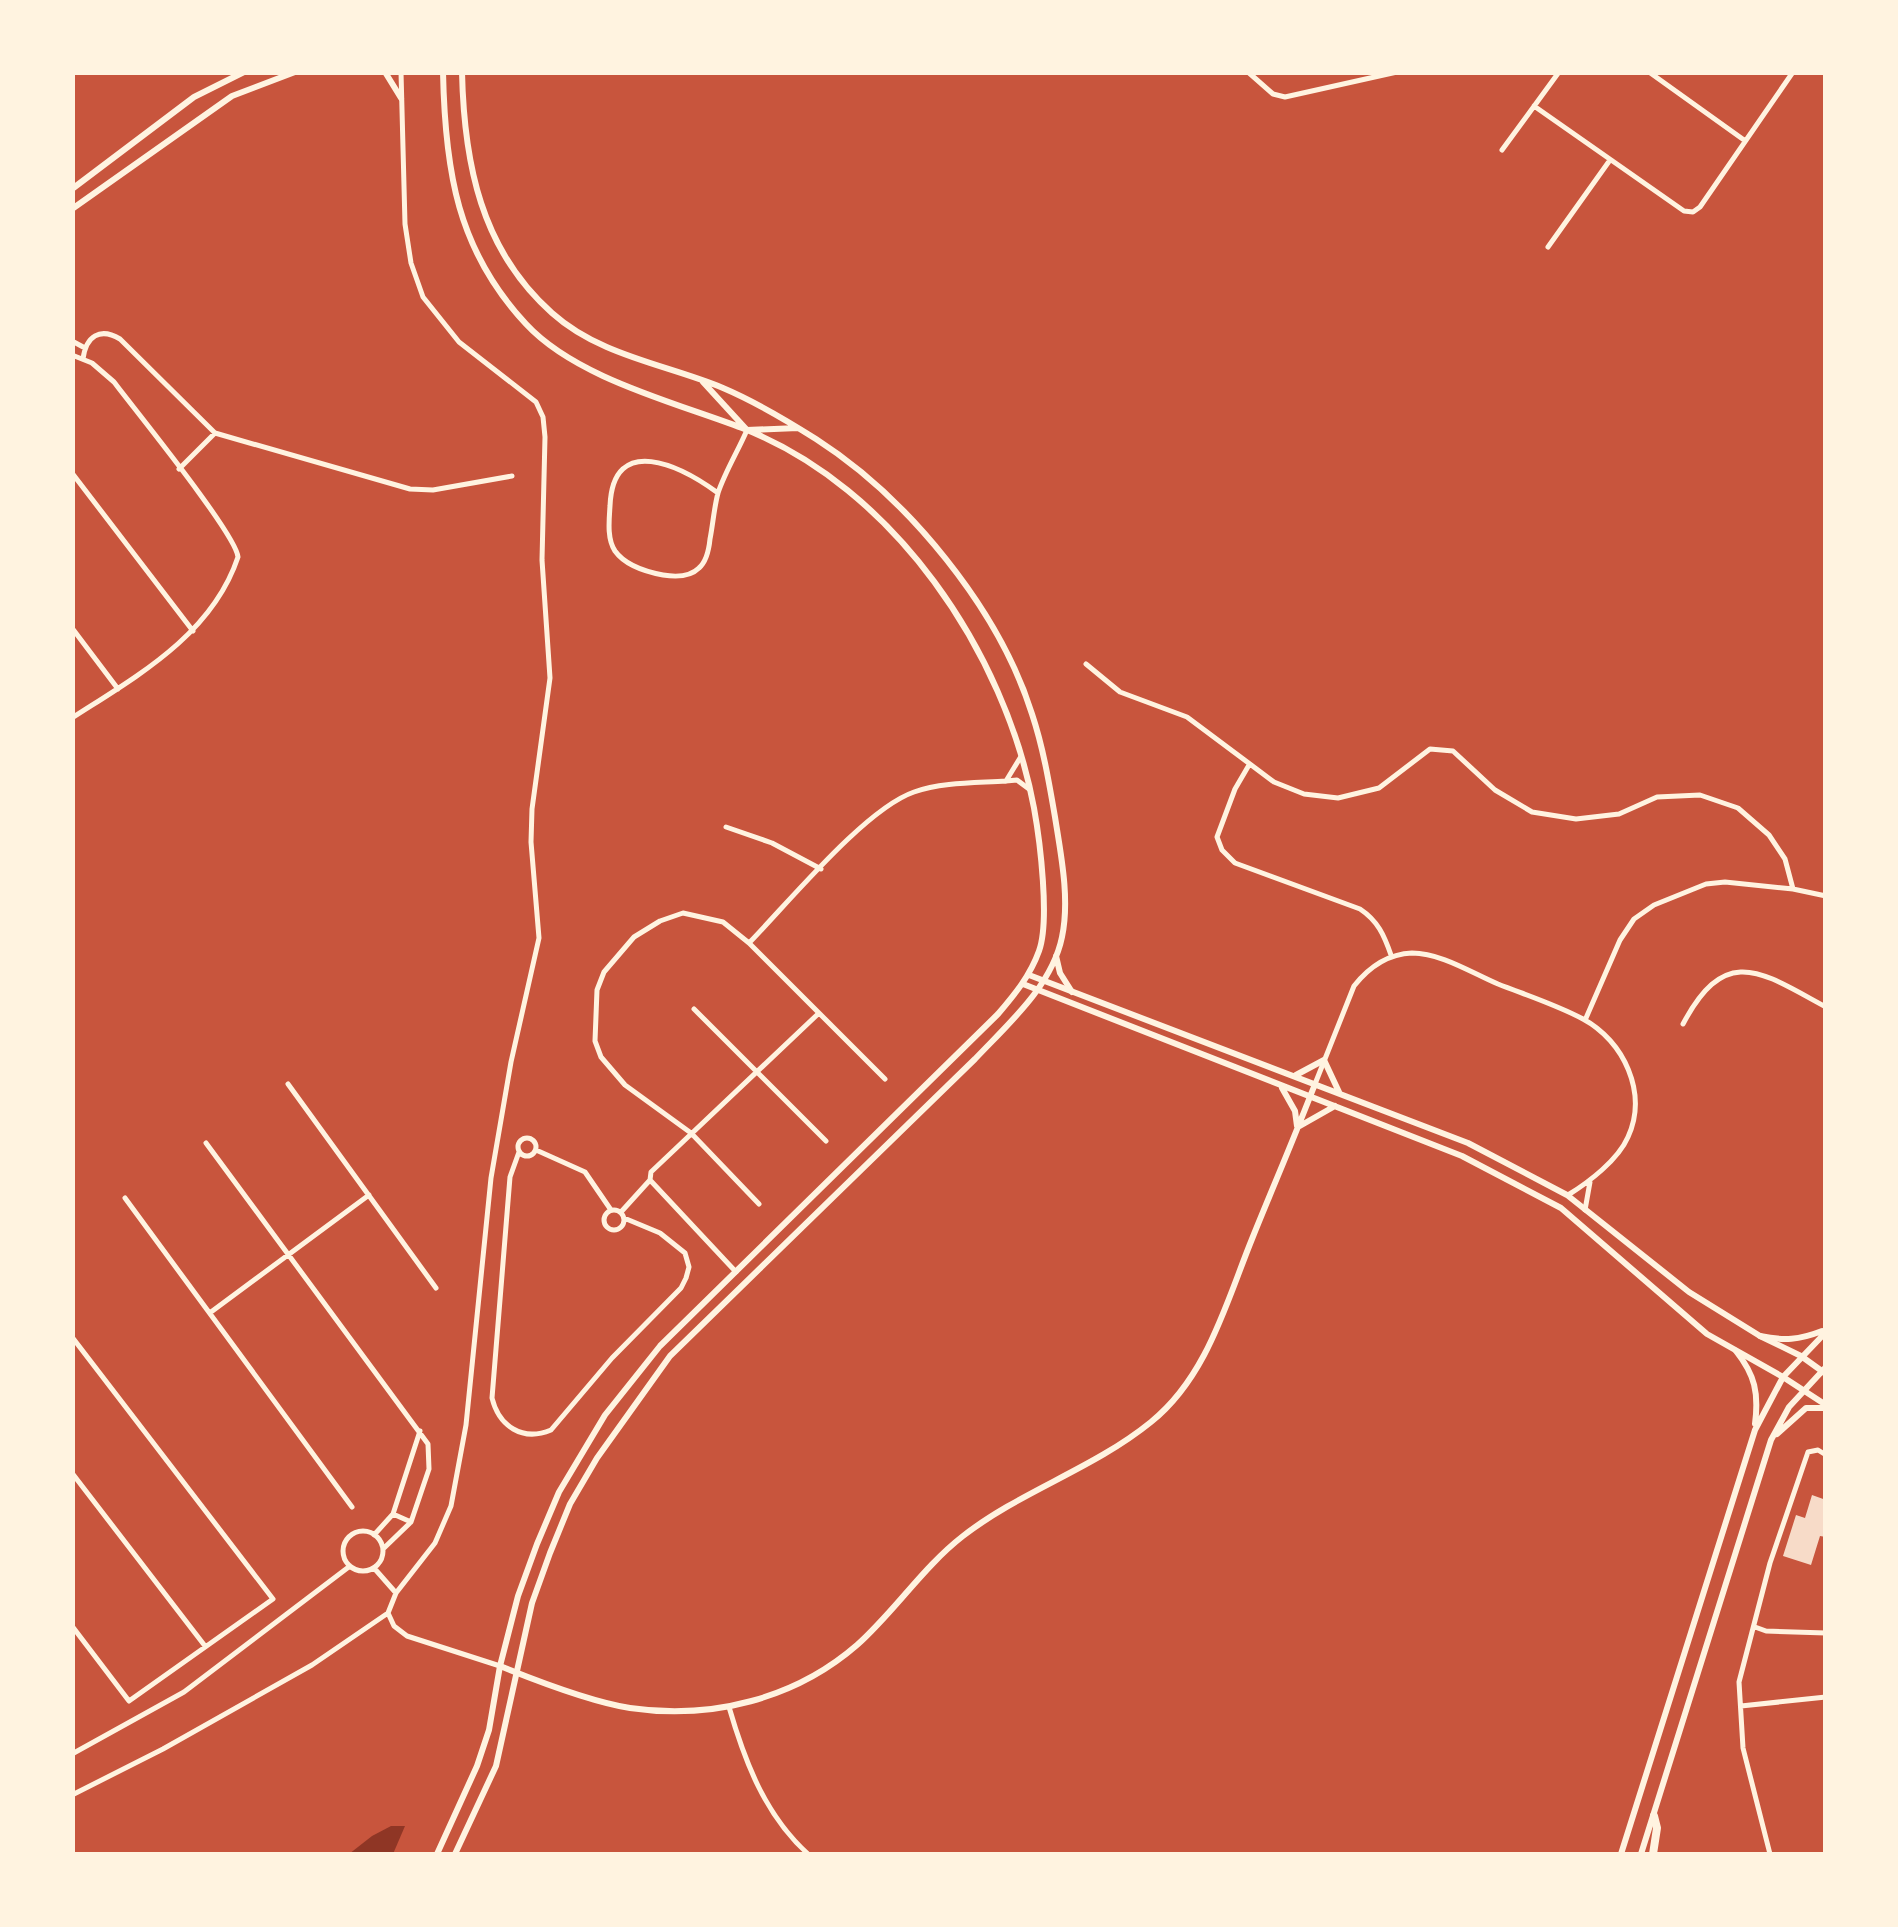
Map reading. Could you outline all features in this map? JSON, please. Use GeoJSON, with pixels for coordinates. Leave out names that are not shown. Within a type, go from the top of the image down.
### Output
{"type":"FeatureCollection","features":[{"type":"Feature","properties":{"kind":"main road"},"geometry":{"type":"LineString","coordinates":[[72,189],[194,97],[244,72]]}},
{"type":"Feature","properties":{"kind":"main road"},"geometry":{"type":"LineString","coordinates":[[72,208],[218,105],[296,72]]}},
{"type":"Feature","properties":{"kind":"main road"},"geometry":{"type":"LineString","coordinates":[[385,72],[401,98]]}},
{"type":"Feature","properties":{"kind":"main road"},"geometry":{"type":"LineString","coordinates":[[437,1854],[490,1730],[500,1666],[518,1596],[537,1544],[559,1492],[605,1415],[660,1346],[976,1036],[1023,984],[1043,932],[1040,839],[1031,791],[996,688],[963,622],[929,574],[887,526],[827,476],[747,430],[592,369],[529,328],[502,297],[468,239],[449,170],[443,72]]}},
{"type":"Feature","properties":{"kind":"main road"},"geometry":{"type":"LineString","coordinates":[[455,1854],[496,1766],[532,1603],[550,1552],[570,1504],[596,1458],[670,1356],[976,1059],[1040,986],[1062,937],[1065,898],[1047,773],[1020,680],[970,594],[916,524],[858,468],[759,404],[635,359],[579,334],[550,312],[500,252],[478,200],[461,72]]}},
{"type":"Feature","properties":{"kind":"main road"},"geometry":{"type":"LineString","coordinates":[[702,381],[747,430],[798,428]]}},
{"type":"Feature","properties":{"kind":"main road"},"geometry":{"type":"LineString","coordinates":[[1056,954],[1060,972],[1072,992]]}},
{"type":"Feature","properties":{"kind":"main road"},"geometry":{"type":"LineString","coordinates":[[1028,975],[1040,986],[1462,1156],[1560,1208],[1684,1316],[1736,1351],[1784,1376],[1826,1407]]}},
{"type":"Feature","properties":{"kind":"main road"},"geometry":{"type":"LineString","coordinates":[[1023,984],[1072,992],[1468,1143],[1566,1195],[1689,1292],[1824,1371],[1790,1407],[1771,1440],[1641,1854]]}},
{"type":"Feature","properties":{"kind":"main road"},"geometry":{"type":"LineString","coordinates":[[1293,1075],[1324,1060],[1340,1094]]}},
{"type":"Feature","properties":{"kind":"main road"},"geometry":{"type":"LineString","coordinates":[[500,1666],[627,1708],[665,1711],[729,1707],[781,1691],[822,1671],[860,1642],[960,1538],[1022,1496],[1099,1458],[1155,1419],[1174,1400],[1209,1348],[1315,1084]]}},
{"type":"Feature","properties":{"kind":"main road"},"geometry":{"type":"LineString","coordinates":[[1280,1085],[1296,1111],[1297,1128]]}},
{"type":"Feature","properties":{"kind":"main road"},"geometry":{"type":"LineString","coordinates":[[1297,1128],[1334,1106]]}},
{"type":"Feature","properties":{"kind":"main road"},"geometry":{"type":"LineString","coordinates":[[736,1272],[763,1269]]}},
{"type":"Feature","properties":{"kind":"main road"},"geometry":{"type":"LineString","coordinates":[[730,1300],[736,1272]]}},
{"type":"Feature","properties":{"kind":"main road"},"geometry":{"type":"LineString","coordinates":[[1760,1336],[1800,1340],[1826,1331]]}},
{"type":"Feature","properties":{"kind":"main road"},"geometry":{"type":"LineString","coordinates":[[1621,1854],[1755,1430],[1784,1376],[1826,1331]]}},
{"type":"Feature","properties":{"kind":"main road"},"geometry":{"type":"LineString","coordinates":[[1736,1351],[1751,1371],[1757,1389],[1755,1430]]}},
{"type":"Feature","properties":{"kind":"main road"},"geometry":{"type":"LineString","coordinates":[[1771,1440],[1806,1408],[1826,1407]]}},
{"type":"Feature","properties":{"kind":"main road"},"geometry":{"type":"LineString","coordinates":[[1653,1854],[1657,1828],[1654,1816]]}},
{"type":"Feature","properties":{"kind":"street"},"geometry":{"type":"LineString","coordinates":[[72,1795],[312,1665],[388,1613],[396,1594],[436,1543],[451,1506],[466,1425],[491,1178],[511,1062],[539,938],[532,826],[550,678],[542,560],[546,465],[543,417],[526,392],[459,342],[422,296],[411,263],[405,224],[400,72]]}},
{"type":"Feature","properties":{"kind":"street"},"geometry":{"type":"LineString","coordinates":[[1248,72],[1273,94],[1285,97],[1397,72]]}},
{"type":"Feature","properties":{"kind":"street"},"geometry":{"type":"LineString","coordinates":[[1502,150],[1559,72]]}},
{"type":"Feature","properties":{"kind":"street"},"geometry":{"type":"LineString","coordinates":[[1649,72],[1746,141]]}},
{"type":"Feature","properties":{"kind":"street"},"geometry":{"type":"LineString","coordinates":[[1534,106],[1684,211],[1693,212],[1793,72]]}},
{"type":"Feature","properties":{"kind":"street"},"geometry":{"type":"LineString","coordinates":[[1548,248],[1610,160]]}},
{"type":"Feature","properties":{"kind":"street"},"geometry":{"type":"LineString","coordinates":[[83,359],[85,348],[97,334],[108,332],[120,339],[215,433],[422,491],[512,476]]}},
{"type":"Feature","properties":{"kind":"street"},"geometry":{"type":"LineString","coordinates":[[72,342],[85,348]]}},
{"type":"Feature","properties":{"kind":"street"},"geometry":{"type":"LineString","coordinates":[[72,356],[105,372],[238,550],[220,596],[193,631],[72,718]]}},
{"type":"Feature","properties":{"kind":"street"},"geometry":{"type":"LineString","coordinates":[[718,493],[695,477],[656,462],[631,462],[618,472],[610,491],[613,549],[632,565],[660,574],[684,576],[700,568],[708,552],[718,493],[747,430]]}},
{"type":"Feature","properties":{"kind":"street"},"geometry":{"type":"LineString","coordinates":[[179,469],[215,433]]}},
{"type":"Feature","properties":{"kind":"street"},"geometry":{"type":"LineString","coordinates":[[72,473],[193,631]]}},
{"type":"Feature","properties":{"kind":"street"},"geometry":{"type":"LineString","coordinates":[[72,628],[118,688]]}},
{"type":"Feature","properties":{"kind":"street"},"geometry":{"type":"LineString","coordinates":[[1086,664],[1120,692],[1187,717],[1274,782],[1304,794],[1338,798],[1379,788],[1430,749],[1452,751],[1495,790],[1532,812],[1576,819],[1619,814],[1656,798],[1700,795],[1738,808],[1768,835],[1785,859],[1793,889]]}},
{"type":"Feature","properties":{"kind":"street"},"geometry":{"type":"LineString","coordinates":[[1006,781],[1021,753]]}},
{"type":"Feature","properties":{"kind":"street"},"geometry":{"type":"LineString","coordinates":[[1249,765],[1235,789],[1217,837],[1222,850],[1235,862],[1360,908],[1382,930],[1392,956]]}},
{"type":"Feature","properties":{"kind":"street"},"geometry":{"type":"LineString","coordinates":[[749,943],[866,822],[893,801],[932,788],[1017,780],[1031,791]]}},
{"type":"Feature","properties":{"kind":"street"},"geometry":{"type":"LineString","coordinates":[[726,827],[772,843],[821,869]]}},
{"type":"Feature","properties":{"kind":"street"},"geometry":{"type":"LineString","coordinates":[[1585,1020],[1620,940],[1634,919],[1654,905],[1706,884],[1724,882],[1826,896]]}},
{"type":"Feature","properties":{"kind":"street"},"geometry":{"type":"LineString","coordinates":[[760,1204],[691,1133],[625,1085],[601,1057],[595,1041],[597,990],[604,972],[634,937],[660,920],[684,913],[722,922],[749,943],[886,1079]]}},
{"type":"Feature","properties":{"kind":"street"},"geometry":{"type":"LineString","coordinates":[[1315,1084],[1354,986],[1365,972],[1392,956],[1428,954],[1585,1020],[1610,1039],[1626,1061],[1636,1105],[1627,1141],[1591,1179],[1566,1195]]}},
{"type":"Feature","properties":{"kind":"street"},"geometry":{"type":"LineString","coordinates":[[1683,1024],[1699,994],[1722,976],[1740,972],[1776,978],[1826,1007]]}},
{"type":"Feature","properties":{"kind":"street"},"geometry":{"type":"LineString","coordinates":[[694,1009],[826,1141]]}},
{"type":"Feature","properties":{"kind":"street"},"geometry":{"type":"LineString","coordinates":[[610,1210],[604,1218],[607,1228],[620,1228],[623,1215],[650,1180],[651,1172],[819,1013]]}},
{"type":"Feature","properties":{"kind":"street"},"geometry":{"type":"LineString","coordinates":[[288,1084],[436,1288]]}},
{"type":"Feature","properties":{"kind":"street"},"geometry":{"type":"LineString","coordinates":[[526,1138],[533,1140],[536,1150],[584,1172],[610,1210],[660,1233],[685,1253],[688,1267],[681,1288],[612,1358],[551,1430],[541,1434],[506,1427],[496,1414],[492,1398],[510,1178],[519,1152],[518,1144],[526,1138]]}},
{"type":"Feature","properties":{"kind":"street"},"geometry":{"type":"LineString","coordinates":[[206,1142],[420,1431],[431,1453],[411,1522],[382,1549]]}},
{"type":"Feature","properties":{"kind":"street"},"geometry":{"type":"LineString","coordinates":[[519,1152],[528,1156],[536,1150]]}},
{"type":"Feature","properties":{"kind":"street"},"geometry":{"type":"LineString","coordinates":[[1585,1211],[1591,1179]]}},
{"type":"Feature","properties":{"kind":"street"},"geometry":{"type":"LineString","coordinates":[[650,1180],[736,1272]]}},
{"type":"Feature","properties":{"kind":"street"},"geometry":{"type":"LineString","coordinates":[[210,1313],[368,1195]]}},
{"type":"Feature","properties":{"kind":"street"},"geometry":{"type":"LineString","coordinates":[[124,1198],[352,1507]]}},
{"type":"Feature","properties":{"kind":"street"},"geometry":{"type":"LineString","coordinates":[[72,1337],[273,1599],[129,1701],[72,1626]]}},
{"type":"Feature","properties":{"kind":"street"},"geometry":{"type":"LineString","coordinates":[[374,1535],[393,1514],[420,1431]]}},
{"type":"Feature","properties":{"kind":"street"},"geometry":{"type":"LineString","coordinates":[[1768,1853],[1743,1748],[1738,1682],[1770,1563],[1812,1449],[1826,1456]]}},
{"type":"Feature","properties":{"kind":"street"},"geometry":{"type":"LineString","coordinates":[[72,1473],[205,1646]]}},
{"type":"Feature","properties":{"kind":"street"},"geometry":{"type":"LineString","coordinates":[[393,1514],[411,1522]]}},
{"type":"Feature","properties":{"kind":"street"},"geometry":{"type":"LineString","coordinates":[[362,1531],[374,1535],[382,1549],[381,1560],[374,1568],[362,1571],[350,1566],[344,1554],[346,1542],[362,1531]]}},
{"type":"Feature","properties":{"kind":"street"},"geometry":{"type":"LineString","coordinates":[[72,1754],[184,1692],[350,1566]]}},
{"type":"Feature","properties":{"kind":"street"},"geometry":{"type":"LineString","coordinates":[[374,1568],[396,1594]]}},
{"type":"Feature","properties":{"kind":"street"},"geometry":{"type":"LineString","coordinates":[[388,1613],[394,1626],[408,1636],[500,1666]]}},
{"type":"Feature","properties":{"kind":"street"},"geometry":{"type":"LineString","coordinates":[[1754,1626],[1766,1632],[1826,1633]]}},
{"type":"Feature","properties":{"kind":"street"},"geometry":{"type":"LineString","coordinates":[[1741,1706],[1825,1699]]}},
{"type":"Feature","properties":{"kind":"street"},"geometry":{"type":"LineString","coordinates":[[729,1707],[756,1783],[788,1836],[808,1854]]}},
{"type":"Feature","properties":{"kind":"shaded area"},"geometry":{"type":"Polygon","coordinates":[[[391,1826],[405,1826],[393,1854],[349,1854],[372,1836],[391,1826]]]}},
{"type":"Feature","properties":{"kind":"building"},"geometry":{"type":"Polygon","coordinates":[[[1812,1495],[1826,1500],[1826,1537],[1820,1536],[1811,1565],[1783,1556],[1796,1515],[1805,1518],[1812,1495]]]}}]}
